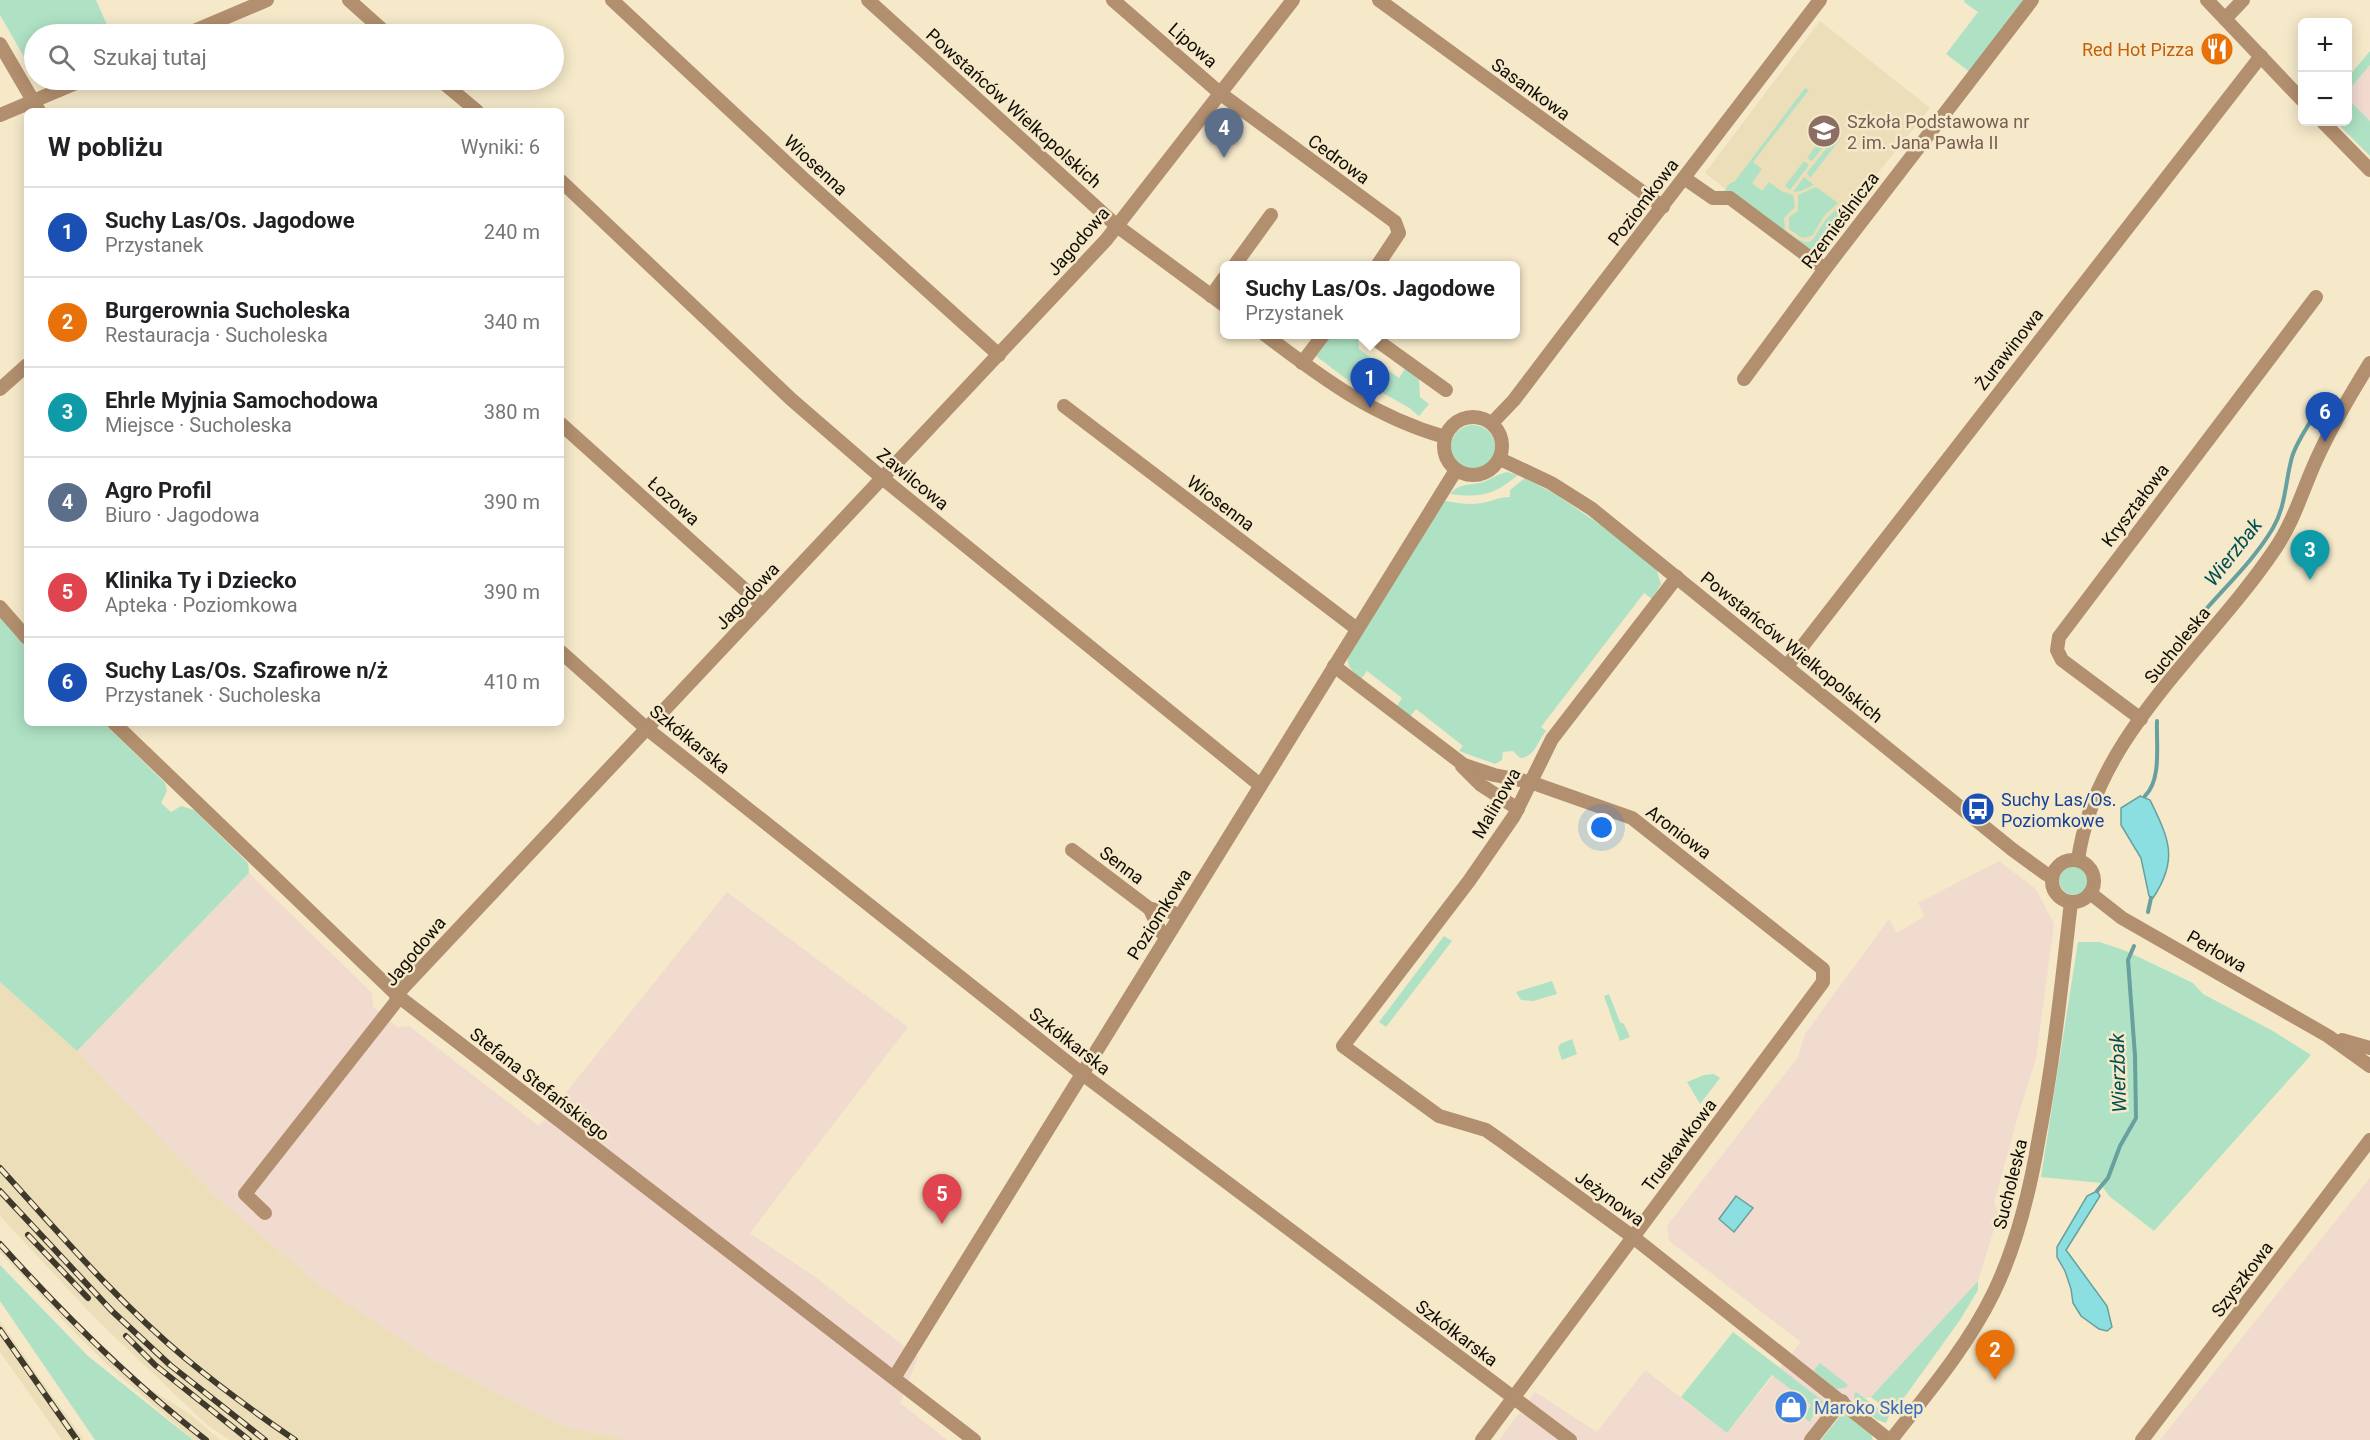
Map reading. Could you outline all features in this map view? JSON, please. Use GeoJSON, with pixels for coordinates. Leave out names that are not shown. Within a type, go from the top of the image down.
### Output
{"type":"FeatureCollection","features":[{"type":"Feature","properties":{"kind":"street"},"geometry":{"type":"LineString","coordinates":[[211,24],[267,0]]}},
{"type":"Feature","properties":{"kind":"street"},"geometry":{"type":"LineString","coordinates":[[349,0],[376,24]]}},
{"type":"Feature","properties":{"kind":"street","name":"Wiosenna"},"geometry":{"type":"LineString","coordinates":[[612,0],[805,180],[999,355]]}},
{"type":"Feature","properties":{"kind":"street","name":"Powstańców Wielkopolskich"},"geometry":{"type":"LineString","coordinates":[[868,0],[1118,225],[1220,302]]}},
{"type":"Feature","properties":{"kind":"street","name":"Lipowa"},"geometry":{"type":"LineString","coordinates":[[1113,0],[1221,94]]}},
{"type":"Feature","properties":{"kind":"street","name":"Jagodowa"},"geometry":{"type":"LineString","coordinates":[[265,1213],[245,1194],[395,1003],[408,982],[881,477],[999,355],[1118,225],[1293,0]]}},
{"type":"Feature","properties":{"kind":"street","name":"Sasankowa"},"geometry":{"type":"LineString","coordinates":[[1379,0],[1663,207]]}},
{"type":"Feature","properties":{"kind":"street","name":"Poziomkowa"},"geometry":{"type":"LineString","coordinates":[[1492,423],[1514,400],[1820,0]]}},
{"type":"Feature","properties":{"kind":"street","name":"Rzemieślnicza"},"geometry":{"type":"LineString","coordinates":[[1744,379],[1825,269],[2032,0]]}},
{"type":"Feature","properties":{"kind":"street"},"geometry":{"type":"LineString","coordinates":[[2207,0],[2298,96]]}},
{"type":"Feature","properties":{"kind":"street"},"geometry":{"type":"LineString","coordinates":[[2226,19],[2243,0]]}},
{"type":"Feature","properties":{"kind":"street"},"geometry":{"type":"LineString","coordinates":[[0,44],[24,85]]}},
{"type":"Feature","properties":{"kind":"street","name":"Żurawinowa"},"geometry":{"type":"LineString","coordinates":[[1787,666],[2261,56]]}},
{"type":"Feature","properties":{"kind":"street"},"geometry":{"type":"LineString","coordinates":[[27,90],[36,106],[65,90]]}},
{"type":"Feature","properties":{"kind":"street"},"geometry":{"type":"LineString","coordinates":[[452,90],[473,108]]}},
{"type":"Feature","properties":{"kind":"street","name":"Cedrowa"},"geometry":{"type":"LineString","coordinates":[[1221,94],[1395,222],[1399,233],[1380,261]]}},
{"type":"Feature","properties":{"kind":"street"},"geometry":{"type":"LineString","coordinates":[[0,115],[24,109]]}},
{"type":"Feature","properties":{"kind":"street"},"geometry":{"type":"LineString","coordinates":[[2327,126],[2370,170]]}},
{"type":"Feature","properties":{"kind":"street"},"geometry":{"type":"LineString","coordinates":[[1684,178],[1713,198],[1730,198],[1825,269]]}},
{"type":"Feature","properties":{"kind":"street","name":"Zawilcowa"},"geometry":{"type":"LineString","coordinates":[[564,184],[792,400],[881,477],[1260,785]]}},
{"type":"Feature","properties":{"kind":"street"},"geometry":{"type":"LineString","coordinates":[[1238,261],[1271,215]]}},
{"type":"Feature","properties":{"kind":"street"},"geometry":{"type":"LineString","coordinates":[[1211,296],[1220,284]]}},
{"type":"Feature","properties":{"kind":"street","name":"Kryształowa"},"geometry":{"type":"LineString","coordinates":[[2141,719],[2062,660],[2056,650],[2059,637],[2316,297]]}},
{"type":"Feature","properties":{"kind":"street"},"geometry":{"type":"LineString","coordinates":[[1271,339],[1370,408],[1420,430],[1445,437]]}},
{"type":"Feature","properties":{"kind":"street"},"geometry":{"type":"LineString","coordinates":[[1302,363],[1320,339]]}},
{"type":"Feature","properties":{"kind":"street"},"geometry":{"type":"LineString","coordinates":[[1375,339],[1446,390]]}},
{"type":"Feature","properties":{"kind":"street","name":"Sucholeska"},"geometry":{"type":"LineString","coordinates":[[2078,860],[2080,844],[2096,792],[2116,753],[2276,548],[2330,431],[2370,363]]}},
{"type":"Feature","properties":{"kind":"street"},"geometry":{"type":"LineString","coordinates":[[0,389],[24,368]]}},
{"type":"Feature","properties":{"kind":"street","name":"Wiosenna"},"geometry":{"type":"LineString","coordinates":[[1064,406],[1357,629]]}},
{"type":"Feature","properties":{"kind":"street"},"geometry":{"type":"LineString","coordinates":[[1465,418],[1484,419],[1492,423],[1503,443],[1496,466],[1481,475],[1472,476],[1456,470],[1446,459],[1444,452],[1445,437],[1456,422],[1465,418]]}},
{"type":"Feature","properties":{"kind":"street","name":"Łozowa"},"geometry":{"type":"LineString","coordinates":[[564,427],[762,605]]}},
{"type":"Feature","properties":{"kind":"street","name":"Powstańców Wielkopolskich"},"geometry":{"type":"LineString","coordinates":[[1500,459],[1539,476],[1572,496],[1677,577],[2013,850],[2052,877]]}},
{"type":"Feature","properties":{"kind":"street","name":"Poziomkowa"},"geometry":{"type":"LineString","coordinates":[[894,1378],[1456,470]]}},
{"type":"Feature","properties":{"kind":"street","name":"Malinowa"},"geometry":{"type":"LineString","coordinates":[[1343,1046],[1468,881],[1518,809],[1552,738],[1677,577]]}},
{"type":"Feature","properties":{"kind":"street"},"geometry":{"type":"LineString","coordinates":[[0,608],[24,632]]}},
{"type":"Feature","properties":{"kind":"street","name":"Szkółkarska"},"geometry":{"type":"LineString","coordinates":[[564,655],[646,728],[1081,1073],[1570,1440]]}},
{"type":"Feature","properties":{"kind":"street","name":"Aroniowa"},"geometry":{"type":"LineString","coordinates":[[1334,666],[1454,759],[1481,785],[1518,809]]}},
{"type":"Feature","properties":{"kind":"street","name":"Stefana Stefańskiego"},"geometry":{"type":"LineString","coordinates":[[117,726],[398,996],[974,1440]]}},
{"type":"Feature","properties":{"kind":"street","name":"Aroniowa"},"geometry":{"type":"LineString","coordinates":[[1454,759],[1464,765],[1494,775],[1530,782],[1632,818],[1823,969]]}},
{"type":"Feature","properties":{"kind":"street","name":"Senna"},"geometry":{"type":"LineString","coordinates":[[1072,850],[1150,909],[1160,931],[1167,936]]}},
{"type":"Feature","properties":{"kind":"street"},"geometry":{"type":"LineString","coordinates":[[2078,860],[2090,867],[2094,887],[2082,900],[2071,902],[2056,893],[2052,885],[2052,877],[2055,869],[2061,863],[2078,860]]}},
{"type":"Feature","properties":{"kind":"street","name":"Perłowa"},"geometry":{"type":"LineString","coordinates":[[2090,893],[2122,918],[2328,1036],[2370,1066]]}},
{"type":"Feature","properties":{"kind":"street","name":"Sucholeska"},"geometry":{"type":"LineString","coordinates":[[1890,1440],[1978,1321],[2003,1272],[2017,1235],[2044,1114],[2071,902]]}},
{"type":"Feature","properties":{"kind":"street","name":"Senna"},"geometry":{"type":"LineString","coordinates":[[1150,909],[1172,912],[1179,916]]}},
{"type":"Feature","properties":{"kind":"street","name":"Truskawkowa"},"geometry":{"type":"LineString","coordinates":[[1513,1398],[1823,982],[1823,969]]}},
{"type":"Feature","properties":{"kind":"street","name":"Perłowa"},"geometry":{"type":"LineString","coordinates":[[2328,1036],[2370,1048]]}},
{"type":"Feature","properties":{"kind":"street","name":"Jeżynowa"},"geometry":{"type":"LineString","coordinates":[[1343,1046],[1439,1116],[1486,1130],[1633,1237],[1890,1440]]}},
{"type":"Feature","properties":{"kind":"street","name":"Szyszkowa"},"geometry":{"type":"LineString","coordinates":[[2142,1440],[2370,1140]]}},
{"type":"Feature","properties":{"kind":"street"},"geometry":{"type":"LineString","coordinates":[[1482,1440],[1513,1398]]}},
{"type":"Feature","properties":{"kind":"street"},"geometry":{"type":"LineString","coordinates":[[1811,1440],[1842,1401]]}},
{"type":"Feature","properties":{"kind":"shaded area","name":"Szkoła Podstawowa nr 2 im. Jana Pawła II"},"geometry":{"type":"Polygon","coordinates":[[[1820,21],[1930,108],[1812,255],[1705,173],[1820,21]]]}},
{"type":"Feature","properties":{"kind":"shaded area"},"geometry":{"type":"Polygon","coordinates":[[[2370,65],[2370,121],[2352,103],[2352,86],[2370,65]]]}},
{"type":"Feature","properties":{"kind":"shaded area"},"geometry":{"type":"Polygon","coordinates":[[[1999,861],[2036,889],[2054,924],[2036,1059],[1994,1203],[1999,1213],[1978,1281],[1871,1397],[1836,1403],[1810,1440],[1499,1440],[1535,1392],[1597,1432],[1645,1370],[1727,1433],[1801,1342],[1669,1241],[1667,1226],[1798,1057],[1805,1034],[1889,919],[1897,933],[1925,916],[1918,903],[1999,861]]]}},
{"type":"Feature","properties":{"kind":"shaded area"},"geometry":{"type":"Polygon","coordinates":[[[249,873],[372,993],[373,1007],[397,1027],[409,1026],[539,1126],[727,892],[908,1027],[750,1233],[818,1279],[918,1357],[900,1403],[947,1440],[630,1440],[559,1425],[429,1358],[319,1285],[215,1196],[77,1051],[249,873]]]}},
{"type":"Feature","properties":{"kind":"shaded area"},"geometry":{"type":"Polygon","coordinates":[[[0,982],[77,1051],[215,1196],[319,1285],[429,1358],[559,1425],[630,1440],[230,1440],[207,1425],[96,1319],[0,1216],[0,982]]]}},
{"type":"Feature","properties":{"kind":"shaded area"},"geometry":{"type":"Polygon","coordinates":[[[2370,1178],[2370,1440],[2160,1440],[2370,1178]]]}},
{"type":"Feature","properties":{"kind":"shaded area"},"geometry":{"type":"Polygon","coordinates":[[[0,1239],[48,1293],[142,1384],[190,1414],[220,1440],[193,1440],[114,1371],[75,1333],[0,1252],[0,1239]]]}},
{"type":"Feature","properties":{"kind":"shaded area"},"geometry":{"type":"Polygon","coordinates":[[[0,1321],[84,1440],[62,1440],[0,1352],[0,1321]]]}},
{"type":"Feature","properties":{"kind":"green space"},"geometry":{"type":"Polygon","coordinates":[[[0,0],[96,0],[107,24],[24,24],[24,57],[0,15],[0,0]]]}},
{"type":"Feature","properties":{"kind":"green space"},"geometry":{"type":"Polygon","coordinates":[[[1965,0],[2028,0],[1971,73],[1946,54],[1978,12],[1964,2],[1965,0]]]}},
{"type":"Feature","properties":{"kind":"green space"},"geometry":{"type":"Polygon","coordinates":[[[2370,51],[2370,65],[2352,86],[2352,72],[2370,51]]]}},
{"type":"Feature","properties":{"kind":"green space"},"geometry":{"type":"Polygon","coordinates":[[[1805,88],[1809,90],[1753,162],[1762,169],[1752,183],[1762,191],[1769,182],[1781,191],[1793,195],[1795,207],[1784,218],[1785,230],[1802,241],[1811,241],[1827,218],[1841,204],[1848,209],[1812,255],[1724,192],[1728,185],[1735,181],[1805,88]]]}},
{"type":"Feature","properties":{"kind":"green space"},"geometry":{"type":"Polygon","coordinates":[[[2352,103],[2370,121],[2370,156],[2340,126],[2352,126],[2352,103]]]}},
{"type":"Feature","properties":{"kind":"green space"},"geometry":{"type":"Polygon","coordinates":[[[1828,129],[1834,133],[1812,161],[1807,158],[1828,129]]]}},
{"type":"Feature","properties":{"kind":"green space"},"geometry":{"type":"Polygon","coordinates":[[[1837,135],[1841,138],[1810,178],[1807,173],[1837,135]]]}},
{"type":"Feature","properties":{"kind":"green space"},"geometry":{"type":"Polygon","coordinates":[[[1804,161],[1809,165],[1790,190],[1785,186],[1804,161]]]}},
{"type":"Feature","properties":{"kind":"green space"},"geometry":{"type":"Polygon","coordinates":[[[1804,177],[1814,185],[1793,192],[1804,177]]]}},
{"type":"Feature","properties":{"kind":"green space"},"geometry":{"type":"Polygon","coordinates":[[[1816,187],[1838,203],[1824,216],[1812,236],[1802,238],[1789,229],[1789,217],[1798,211],[1798,195],[1816,187]]]}},
{"type":"Feature","properties":{"kind":"green space"},"geometry":{"type":"Polygon","coordinates":[[[1329,339],[1358,339],[1359,349],[1399,378],[1406,367],[1419,378],[1420,397],[1429,404],[1419,416],[1408,407],[1372,387],[1357,387],[1316,356],[1329,339]]]}},
{"type":"Feature","properties":{"kind":"green space"},"geometry":{"type":"Polygon","coordinates":[[[1473,425],[1488,432],[1495,447],[1488,462],[1473,469],[1458,462],[1451,447],[1458,432],[1473,425]]]}},
{"type":"Feature","properties":{"kind":"green space"},"geometry":{"type":"Polygon","coordinates":[[[1507,472],[1518,475],[1502,487],[1487,494],[1470,496],[1450,494],[1462,486],[1483,482],[1507,472]]]}},
{"type":"Feature","properties":{"kind":"green space"},"geometry":{"type":"Polygon","coordinates":[[[1525,478],[1555,494],[1611,532],[1656,568],[1661,584],[1652,599],[1644,593],[1541,727],[1546,731],[1532,752],[1520,758],[1513,751],[1503,752],[1502,760],[1495,764],[1459,751],[1463,746],[1416,709],[1410,717],[1397,706],[1402,698],[1367,671],[1361,679],[1350,668],[1348,654],[1445,501],[1476,504],[1510,497],[1510,490],[1525,478]]]}},
{"type":"Feature","properties":{"kind":"green space"},"geometry":{"type":"Polygon","coordinates":[[[0,617],[24,645],[24,726],[107,726],[165,783],[167,791],[161,803],[171,812],[181,806],[194,810],[248,863],[249,873],[77,1051],[0,982],[0,617]]]}},
{"type":"Feature","properties":{"kind":"green space"},"geometry":{"type":"Polygon","coordinates":[[[2074,865],[2085,869],[2089,880],[2085,891],[2074,895],[2063,891],[2059,880],[2063,869],[2074,865]]]}},
{"type":"Feature","properties":{"kind":"green space"},"geometry":{"type":"Polygon","coordinates":[[[1444,936],[1452,941],[1386,1027],[1379,1022],[1444,936]]]}},
{"type":"Feature","properties":{"kind":"green space"},"geometry":{"type":"Polygon","coordinates":[[[2078,942],[2100,942],[2126,951],[2193,983],[2203,994],[2273,1031],[2311,1055],[2154,1231],[2109,1196],[2100,1183],[2041,1177],[2078,942]]]}},
{"type":"Feature","properties":{"kind":"green space"},"geometry":{"type":"Polygon","coordinates":[[[1552,981],[1557,994],[1533,1001],[1521,1000],[1516,992],[1552,981]]]}},
{"type":"Feature","properties":{"kind":"green space"},"geometry":{"type":"Polygon","coordinates":[[[1609,994],[1620,1022],[1624,1024],[1630,1037],[1620,1041],[1604,996],[1609,994]]]}},
{"type":"Feature","properties":{"kind":"green space"},"geometry":{"type":"Polygon","coordinates":[[[1572,1039],[1577,1054],[1562,1060],[1558,1048],[1560,1044],[1572,1039]]]}},
{"type":"Feature","properties":{"kind":"green space"},"geometry":{"type":"Polygon","coordinates":[[[1714,1074],[1720,1078],[1700,1104],[1687,1082],[1704,1075],[1714,1074]]]}},
{"type":"Feature","properties":{"kind":"green space"},"geometry":{"type":"Polygon","coordinates":[[[0,1265],[88,1356],[193,1440],[95,1440],[0,1301],[0,1265]]]}},
{"type":"Feature","properties":{"kind":"green space"},"geometry":{"type":"Polygon","coordinates":[[[1978,1281],[1978,1290],[1960,1320],[1891,1413],[1871,1397],[1978,1281]]]}},
{"type":"Feature","properties":{"kind":"green space"},"geometry":{"type":"Polygon","coordinates":[[[1733,1332],[1823,1401],[1823,1406],[1814,1414],[1810,1422],[1803,1417],[1811,1405],[1772,1375],[1727,1433],[1681,1397],[1733,1332]]]}},
{"type":"Feature","properties":{"kind":"green space"},"geometry":{"type":"Polygon","coordinates":[[[1820,1363],[1848,1385],[1845,1388],[1836,1389],[1815,1372],[1814,1370],[1820,1363]]]}},
{"type":"Feature","properties":{"kind":"green space"},"geometry":{"type":"Polygon","coordinates":[[[1856,1392],[1889,1416],[1886,1423],[1877,1420],[1855,1403],[1856,1392]]]}},
{"type":"Feature","properties":{"kind":"green space"},"geometry":{"type":"Polygon","coordinates":[[[1847,1415],[1870,1431],[1873,1440],[1821,1440],[1840,1416],[1847,1415]]]}},
{"type":"Feature","properties":{"kind":"water"},"geometry":{"type":"Polygon","coordinates":[[[2140,796],[2150,800],[2162,826],[2168,849],[2166,872],[2153,898],[2149,896],[2141,858],[2121,825],[2121,808],[2140,796]]]}},
{"type":"Feature","properties":{"kind":"water"},"geometry":{"type":"Polygon","coordinates":[[[2097,1191],[2100,1196],[2066,1250],[2107,1306],[2112,1327],[2107,1331],[2099,1329],[2081,1316],[2073,1303],[2065,1271],[2057,1257],[2057,1247],[2087,1196],[2097,1191]]]}},
{"type":"Feature","properties":{"kind":"water"},"geometry":{"type":"Polygon","coordinates":[[[1736,1196],[1753,1208],[1734,1232],[1719,1219],[1736,1196]]]}},
{"type":"Feature","properties":{"kind":"waterway","name":"Wierzbak"},"geometry":{"type":"LineString","coordinates":[[2177,647],[2200,616],[2251,559],[2273,528],[2283,502],[2294,450],[2323,401]]}},
{"type":"Feature","properties":{"kind":"waterway","name":"Wierzbak"},"geometry":{"type":"LineString","coordinates":[[2165,670],[2175,653]]}},
{"type":"Feature","properties":{"kind":"waterway","name":"Wierzbak"},"geometry":{"type":"LineString","coordinates":[[2145,796],[2156,771],[2157,721]]}},
{"type":"Feature","properties":{"kind":"waterway","name":"Wierzbak"},"geometry":{"type":"LineString","coordinates":[[2148,912],[2151,898]]}},
{"type":"Feature","properties":{"kind":"waterway","name":"Wierzbak"},"geometry":{"type":"LineString","coordinates":[[2097,1191],[2108,1178],[2120,1146],[2136,1118],[2135,1056],[2128,960],[2134,946]]}},
{"type":"Feature","properties":{"kind":"railway"},"geometry":{"type":"LineString","coordinates":[[0,1168],[89,1266],[160,1336],[225,1390],[295,1440]]}},
{"type":"Feature","properties":{"kind":"railway"},"geometry":{"type":"LineString","coordinates":[[0,1191],[112,1311],[170,1365],[265,1440]]}},
{"type":"Feature","properties":{"kind":"railway"},"geometry":{"type":"LineString","coordinates":[[28,1235],[88,1298]]}},
{"type":"Feature","properties":{"kind":"railway"},"geometry":{"type":"LineString","coordinates":[[0,1244],[99,1347],[151,1395],[206,1440]]}},
{"type":"Feature","properties":{"kind":"railway"},"geometry":{"type":"LineString","coordinates":[[0,1330],[77,1440]]}},
{"type":"Feature","properties":{"kind":"railway"},"geometry":{"type":"LineString","coordinates":[[126,1336],[155,1365],[249,1440]]}},
{"type":"Feature","properties":{"kind":"place","name":"Red Hot Pizza"},"geometry":{"type":"Point","coordinates":[2217,49]}},
{"type":"Feature","properties":{"kind":"place","name":"Szkoła Podstawowa nr 2 im. Jana Pawła II"},"geometry":{"type":"Point","coordinates":[1824,131]}},
{"type":"Feature","properties":{"kind":"place","name":"Agro Profil"},"geometry":{"type":"Point","coordinates":[1224,158]}},
{"type":"Feature","properties":{"kind":"place","name":"Suchy Las/Os. Jagodowe"},"geometry":{"type":"Point","coordinates":[1370,408]}},
{"type":"Feature","properties":{"kind":"place","name":"Suchy Las/Os. Szafirowe n/ż"},"geometry":{"type":"Point","coordinates":[2325,442]}},
{"type":"Feature","properties":{"kind":"place","name":"Ehrle Myjnia Samochodowa"},"geometry":{"type":"Point","coordinates":[2310,580]}},
{"type":"Feature","properties":{"kind":"place","name":"Suchy Las/Os. Poziomkowe"},"geometry":{"type":"Point","coordinates":[1978,809]}},
{"type":"Feature","properties":{"kind":"place","name":"Klinika Ty i Dziecko"},"geometry":{"type":"Point","coordinates":[942,1224]}},
{"type":"Feature","properties":{"kind":"place","name":"Burgerownia Sucholeska"},"geometry":{"type":"Point","coordinates":[1995,1380]}},
{"type":"Feature","properties":{"kind":"place","name":"Maroko Sklep"},"geometry":{"type":"Point","coordinates":[1791,1407]}}]}
